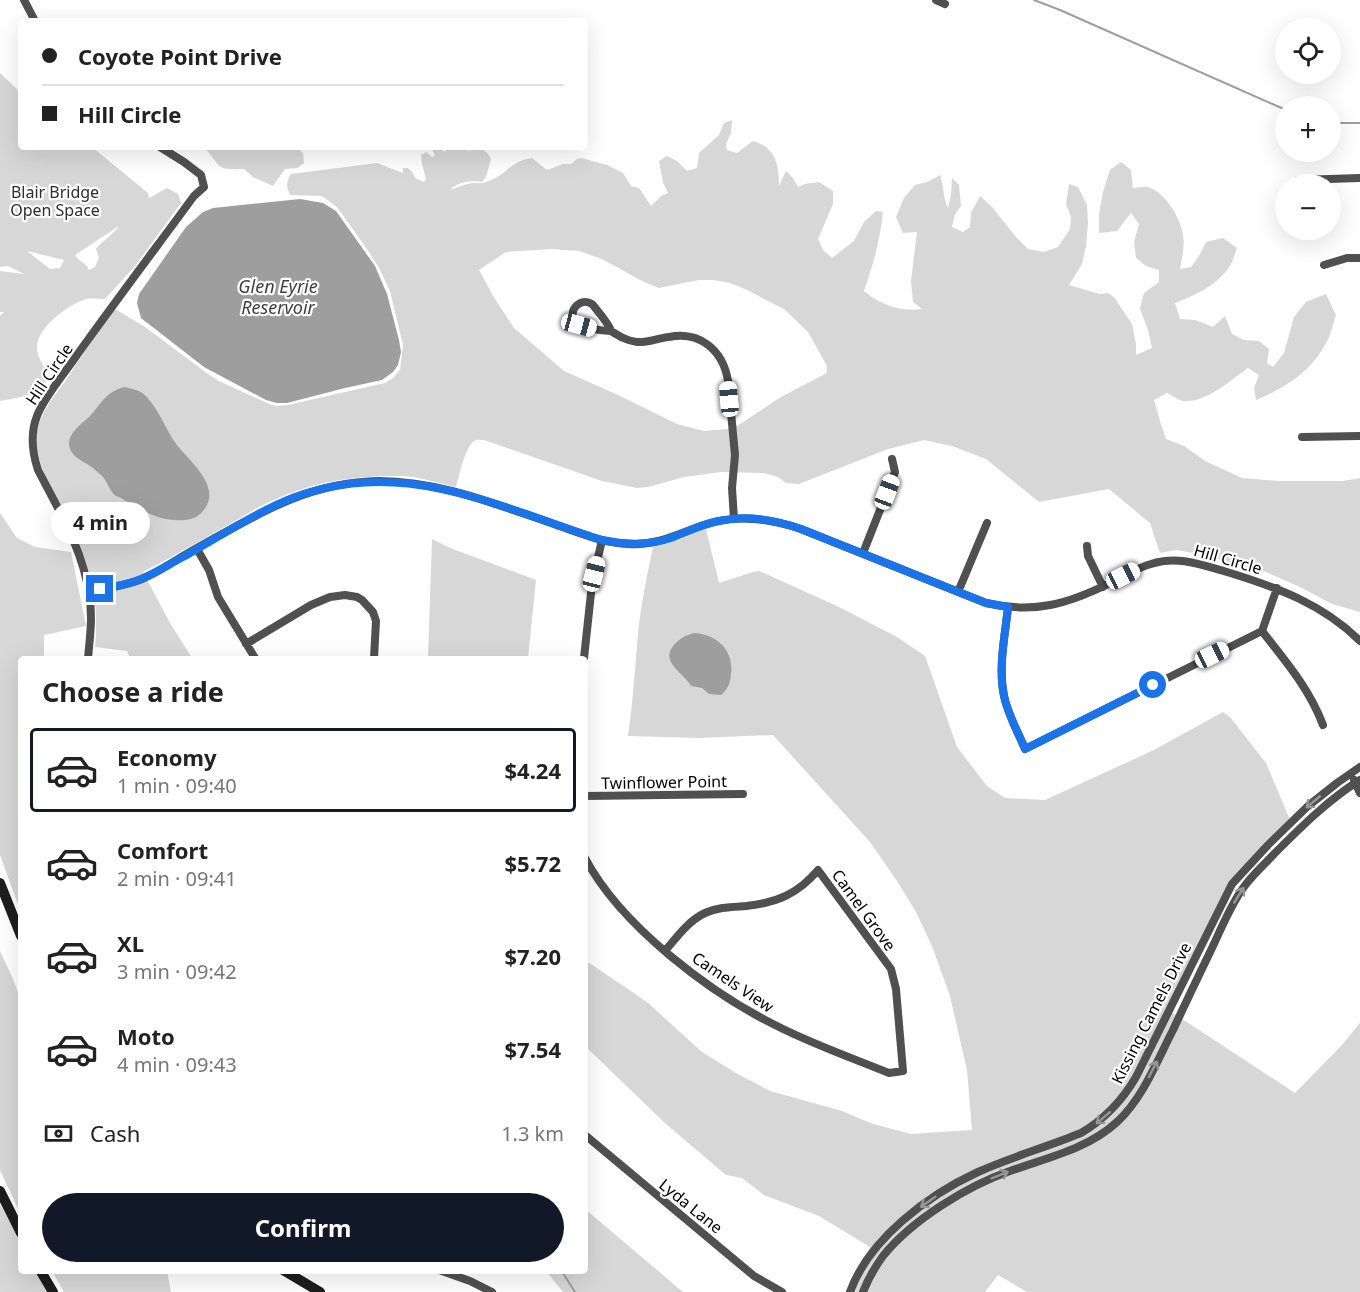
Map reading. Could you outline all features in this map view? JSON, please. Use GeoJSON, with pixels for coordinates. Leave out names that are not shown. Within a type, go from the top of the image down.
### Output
{"type":"FeatureCollection","features":[{"type":"Feature","properties":{"kind":"main road"},"geometry":{"type":"LineString","coordinates":[[0,883],[18,928]]}},
{"type":"Feature","properties":{"kind":"main road"},"geometry":{"type":"LineString","coordinates":[[0,1191],[18,1227]]}},
{"type":"Feature","properties":{"kind":"main road"},"geometry":{"type":"LineString","coordinates":[[42,1274],[53,1292]]}},
{"type":"Feature","properties":{"kind":"main road"},"geometry":{"type":"LineString","coordinates":[[290,1274],[320,1292]]}},
{"type":"Feature","properties":{"kind":"street"},"geometry":{"type":"LineString","coordinates":[[24,0],[33,18]]}},
{"type":"Feature","properties":{"kind":"street"},"geometry":{"type":"LineString","coordinates":[[936,0],[945,4]]}},
{"type":"Feature","properties":{"kind":"street","name":"Hill Circle"},"geometry":{"type":"LineString","coordinates":[[88,656],[91,614],[89,592],[73,541],[38,470],[33,454],[34,426],[40,408],[103,318],[204,187],[201,176],[165,150]]}},
{"type":"Feature","properties":{"kind":"street"},"geometry":{"type":"LineString","coordinates":[[1341,179],[1360,178]]}},
{"type":"Feature","properties":{"kind":"street"},"geometry":{"type":"LineString","coordinates":[[1324,265],[1347,258],[1360,258]]}},
{"type":"Feature","properties":{"kind":"street"},"geometry":{"type":"LineString","coordinates":[[611,332],[609,325],[592,305],[582,303],[574,308],[572,316],[579,325],[611,332],[624,339],[639,342],[670,336],[687,336],[704,342],[721,359],[728,381],[735,455],[732,488],[734,519]]}},
{"type":"Feature","properties":{"kind":"street"},"geometry":{"type":"LineString","coordinates":[[1302,437],[1360,436]]}},
{"type":"Feature","properties":{"kind":"street"},"geometry":{"type":"LineString","coordinates":[[862,553],[895,472],[892,459]]}},
{"type":"Feature","properties":{"kind":"street","name":"Hill Circle"},"geometry":{"type":"LineString","coordinates":[[89,592],[116,587],[140,579],[293,497],[343,484],[377,481],[421,484],[451,490],[602,540],[633,544],[657,542],[709,523],[734,519],[787,524],[986,603],[1008,607],[1034,608],[1055,605],[1103,587],[1143,566],[1162,561],[1177,560],[1197,563],[1277,588],[1324,612],[1360,641]]}},
{"type":"Feature","properties":{"kind":"street"},"geometry":{"type":"LineString","coordinates":[[958,592],[987,523]]}},
{"type":"Feature","properties":{"kind":"street"},"geometry":{"type":"LineString","coordinates":[[584,656],[592,584],[602,540]]}},
{"type":"Feature","properties":{"kind":"street"},"geometry":{"type":"LineString","coordinates":[[1088,546],[1088,556],[1103,587]]}},
{"type":"Feature","properties":{"kind":"street"},"geometry":{"type":"LineString","coordinates":[[197,549],[212,577],[218,597],[254,656]]}},
{"type":"Feature","properties":{"kind":"street"},"geometry":{"type":"LineString","coordinates":[[1008,607],[1002,659],[1002,683],[1006,705],[1025,749],[1262,631],[1277,588]]}},
{"type":"Feature","properties":{"kind":"street"},"geometry":{"type":"LineString","coordinates":[[246,644],[311,605],[330,597],[345,595],[362,600],[373,612],[375,656]]}},
{"type":"Feature","properties":{"kind":"street"},"geometry":{"type":"LineString","coordinates":[[1262,631],[1302,683],[1323,725]]}},
{"type":"Feature","properties":{"kind":"street","name":"Kissing Camels Drive"},"geometry":{"type":"LineString","coordinates":[[850,1292],[862,1267],[879,1245],[895,1228],[930,1200],[966,1178],[990,1167],[1081,1133],[1094,1126],[1117,1104],[1136,1077],[1232,884],[1301,813],[1360,767]]}},
{"type":"Feature","properties":{"kind":"street"},"geometry":{"type":"LineString","coordinates":[[1350,774],[1358,781],[1360,793]]}},
{"type":"Feature","properties":{"kind":"street","name":"Kissing Camels Drive"},"geometry":{"type":"LineString","coordinates":[[863,1292],[884,1256],[909,1232],[951,1200],[988,1180],[1091,1141],[1119,1120],[1143,1089],[1241,891],[1255,873],[1297,831],[1358,781]]}},
{"type":"Feature","properties":{"kind":"street","name":"Twinflower Point"},"geometry":{"type":"LineString","coordinates":[[588,796],[742,794]]}},
{"type":"Feature","properties":{"kind":"street","name":"Camels View"},"geometry":{"type":"LineString","coordinates":[[588,863],[610,897],[629,917],[665,951],[732,1001],[780,1028],[889,1073],[903,1071]]}},
{"type":"Feature","properties":{"kind":"street","name":"Camel Grove"},"geometry":{"type":"LineString","coordinates":[[665,951],[685,928],[700,916],[717,909],[764,904],[780,899],[808,882],[818,870],[891,969],[896,989],[903,1071]]}},
{"type":"Feature","properties":{"kind":"street","name":"Lyda Lane"},"geometry":{"type":"LineString","coordinates":[[588,1138],[754,1276],[782,1292]]}},
{"type":"Feature","properties":{"kind":"street"},"geometry":{"type":"LineString","coordinates":[[450,1274],[492,1292]]}},
{"type":"Feature","properties":{"kind":"green space","name":"Blair Bridge Open Space"},"geometry":{"type":"Polygon","coordinates":[[[0,73],[18,90],[18,150],[96,150],[148,193],[149,198],[167,188],[178,194],[181,203],[135,266],[105,299],[88,299],[79,302],[63,311],[48,324],[37,346],[46,372],[43,386],[22,397],[0,401],[0,316],[4,312],[0,312],[0,271],[24,274],[8,266],[0,267],[0,73]],[[119,226],[75,255],[89,270],[95,267],[99,257],[96,249],[119,226]],[[27,251],[50,269],[60,268],[64,260],[27,251]]]}},
{"type":"Feature","properties":{"kind":"green space"},"geometry":{"type":"Polygon","coordinates":[[[732,120],[731,133],[726,144],[727,150],[737,153],[753,141],[764,146],[774,156],[779,186],[786,171],[798,187],[819,182],[833,191],[833,204],[818,239],[823,250],[832,258],[854,241],[864,222],[876,211],[883,212],[876,252],[864,291],[891,306],[922,309],[913,302],[911,281],[917,232],[903,233],[896,217],[904,198],[915,185],[940,175],[948,208],[952,178],[959,185],[961,206],[955,214],[952,227],[963,232],[970,227],[971,213],[980,196],[1028,249],[1044,252],[1058,247],[1070,229],[1071,217],[1066,204],[1069,184],[1078,187],[1087,205],[1088,223],[1082,264],[1069,285],[1100,294],[1108,293],[1114,297],[1132,324],[1136,355],[1152,348],[1140,309],[1144,293],[1159,282],[1159,270],[1146,266],[1136,258],[1134,242],[1139,224],[1131,213],[1117,231],[1099,233],[1099,214],[1103,192],[1110,170],[1121,162],[1131,170],[1133,188],[1145,187],[1154,190],[1166,200],[1175,214],[1184,239],[1180,269],[1191,267],[1206,242],[1223,238],[1237,248],[1230,266],[1219,279],[1198,293],[1175,303],[1180,319],[1195,320],[1213,327],[1225,316],[1232,334],[1244,340],[1259,341],[1269,349],[1267,363],[1273,367],[1284,353],[1294,317],[1306,302],[1326,294],[1336,315],[1330,335],[1316,359],[1289,383],[1256,400],[1254,388],[1259,375],[1248,368],[1218,390],[1201,398],[1182,401],[1167,393],[1154,400],[1166,439],[1184,446],[1205,461],[1242,478],[1279,481],[1343,481],[1360,478],[1360,612],[1332,604],[1266,572],[1200,554],[1176,550],[1160,553],[1150,523],[1109,489],[1039,502],[986,459],[952,446],[924,440],[888,449],[799,484],[786,483],[778,477],[764,473],[721,472],[684,477],[637,488],[602,481],[479,440],[474,441],[468,449],[456,487],[416,478],[386,476],[338,480],[306,488],[263,505],[143,572],[191,656],[129,656],[127,651],[95,647],[96,612],[88,568],[71,524],[39,460],[37,436],[41,418],[48,406],[115,309],[145,327],[219,381],[276,406],[385,383],[400,370],[403,345],[390,291],[379,268],[337,207],[322,196],[290,195],[287,184],[291,174],[377,163],[403,173],[403,168],[408,168],[415,178],[424,182],[426,179],[421,155],[426,152],[432,157],[435,156],[432,150],[444,152],[447,150],[483,150],[490,156],[486,177],[482,182],[464,182],[450,190],[471,183],[487,182],[514,164],[532,158],[547,170],[563,164],[571,164],[581,158],[607,165],[623,173],[631,186],[639,188],[651,206],[661,196],[668,193],[663,182],[659,161],[667,156],[677,161],[687,171],[697,168],[699,153],[719,135],[724,123],[732,120]],[[551,249],[506,252],[479,270],[514,328],[564,371],[677,424],[704,431],[737,426],[781,397],[827,372],[827,366],[808,332],[784,309],[745,289],[713,280],[698,280],[659,288],[602,259],[579,251],[551,249]]]}},
{"type":"Feature","properties":{"kind":"green space"},"geometry":{"type":"Polygon","coordinates":[[[206,150],[299,150],[303,153],[304,163],[297,168],[285,169],[273,186],[253,177],[244,169],[228,169],[219,166],[206,150]]]}},
{"type":"Feature","properties":{"kind":"green space"},"geometry":{"type":"Polygon","coordinates":[[[0,513],[17,538],[35,547],[71,552],[86,626],[44,635],[44,656],[18,656],[18,905],[0,855],[0,513]]]}},
{"type":"Feature","properties":{"kind":"green space"},"geometry":{"type":"Polygon","coordinates":[[[706,529],[719,583],[759,571],[837,606],[897,637],[925,656],[957,747],[987,786],[1005,798],[1045,800],[1154,750],[1223,712],[1230,717],[1266,763],[1290,820],[1232,879],[1167,1009],[1295,1093],[1360,1023],[1360,1292],[1027,1292],[998,1275],[985,1292],[845,1292],[870,1247],[819,1216],[764,1195],[742,1178],[726,1175],[666,1124],[588,1049],[588,962],[647,1002],[702,1052],[770,1091],[842,1111],[873,1124],[911,1134],[972,1130],[967,1070],[950,996],[932,946],[916,912],[870,842],[773,735],[699,738],[628,736],[644,590],[653,547],[706,529]]]}},
{"type":"Feature","properties":{"kind":"green space"},"geometry":{"type":"Polygon","coordinates":[[[432,539],[536,580],[528,656],[428,656],[432,539]]]}},
{"type":"Feature","properties":{"kind":"green space"},"geometry":{"type":"Polygon","coordinates":[[[0,951],[18,992],[18,1209],[0,1170],[0,951]]]}},
{"type":"Feature","properties":{"kind":"green space"},"geometry":{"type":"Polygon","coordinates":[[[0,1204],[18,1237],[18,1274],[38,1274],[48,1292],[0,1292],[0,1204]]]}},
{"type":"Feature","properties":{"kind":"green space"},"geometry":{"type":"Polygon","coordinates":[[[588,1212],[683,1292],[563,1292],[548,1274],[588,1274],[588,1212]]]}},
{"type":"Feature","properties":{"kind":"green space"},"geometry":{"type":"Polygon","coordinates":[[[54,1274],[168,1274],[171,1292],[64,1292],[54,1274]]]}},
{"type":"Feature","properties":{"kind":"water","name":"Glen Eyrie Reservoir"},"geometry":{"type":"Polygon","coordinates":[[[300,199],[323,203],[336,211],[375,266],[387,294],[401,352],[398,365],[382,380],[287,403],[277,403],[266,400],[204,367],[141,318],[137,303],[139,294],[186,227],[203,212],[213,208],[300,199]]]}},
{"type":"Feature","properties":{"kind":"water"},"geometry":{"type":"Polygon","coordinates":[[[125,387],[139,391],[146,396],[172,438],[206,482],[209,491],[208,501],[203,511],[194,518],[167,519],[142,510],[116,496],[103,477],[71,452],[69,443],[74,431],[109,394],[125,387]]]}},
{"type":"Feature","properties":{"kind":"water"},"geometry":{"type":"Polygon","coordinates":[[[695,633],[717,641],[727,651],[730,658],[730,681],[721,695],[709,694],[702,688],[691,686],[671,662],[670,651],[674,645],[683,637],[695,633]]]}},
{"type":"Feature","properties":{"kind":"waterway"},"geometry":{"type":"LineString","coordinates":[[1034,0],[1275,105]]}},
{"type":"Feature","properties":{"kind":"waterway"},"geometry":{"type":"LineString","coordinates":[[1341,123],[1360,123]]}},
{"type":"Feature","properties":{"kind":"waterway"},"geometry":{"type":"LineString","coordinates":[[564,1274],[575,1292]]}},
{"type":"Feature","properties":{"kind":"route"},"geometry":{"type":"LineString","coordinates":[[100,589],[133,582],[150,575],[293,497],[360,482],[421,484],[451,490],[602,540],[621,544],[657,542],[719,520],[750,519],[787,524],[986,603],[1008,607],[1002,659],[1002,683],[1006,705],[1025,749],[1153,685]]}}]}
